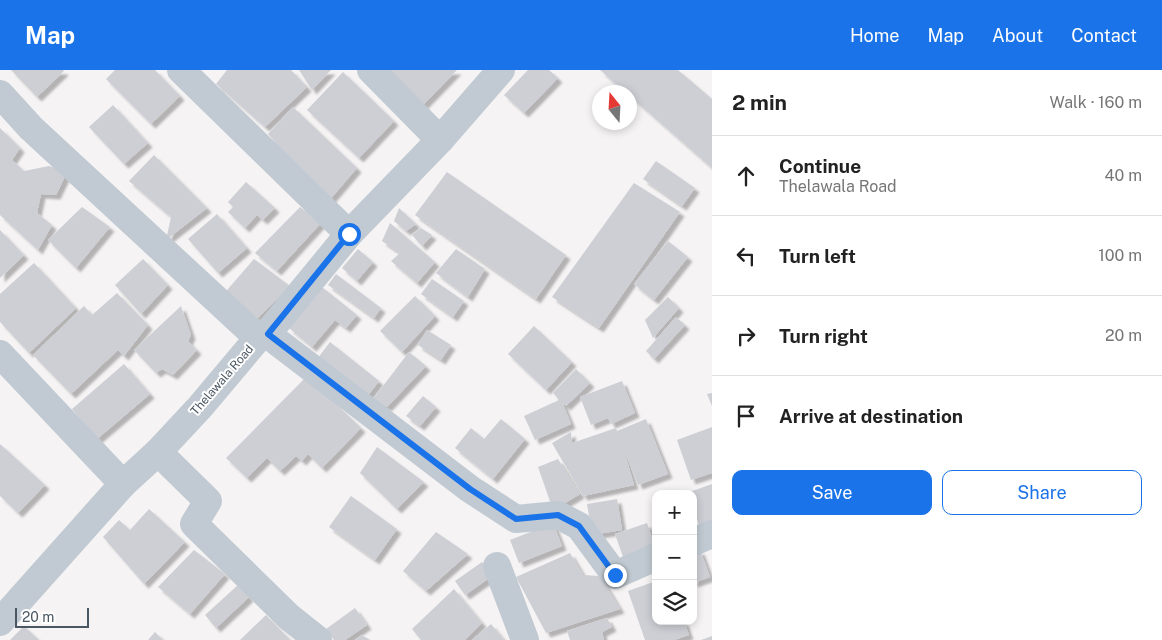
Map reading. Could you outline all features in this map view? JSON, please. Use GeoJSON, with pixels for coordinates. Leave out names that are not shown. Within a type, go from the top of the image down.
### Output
{"type":"FeatureCollection","features":[{"type":"Feature","properties":{"kind":"street"},"geometry":{"type":"LineString","coordinates":[[181,70],[349,234]]}},
{"type":"Feature","properties":{"kind":"street"},"geometry":{"type":"LineString","coordinates":[[371,70],[440,140]]}},
{"type":"Feature","properties":{"kind":"street","name":"Thelawala Road"},"geometry":{"type":"LineString","coordinates":[[0,622],[124,484],[200,408],[349,234],[440,140],[501,70]]}},
{"type":"Feature","properties":{"kind":"street"},"geometry":{"type":"LineString","coordinates":[[0,94],[31,128],[263,336],[470,489],[516,519],[558,515],[579,526],[615,575],[652,560]]}},
{"type":"Feature","properties":{"kind":"street"},"geometry":{"type":"LineString","coordinates":[[0,354],[124,484]]}},
{"type":"Feature","properties":{"kind":"street"},"geometry":{"type":"LineString","coordinates":[[158,452],[208,501],[194,524],[289,616],[318,640]]}},
{"type":"Feature","properties":{"kind":"street"},"geometry":{"type":"LineString","coordinates":[[697,540],[712,534]]}},
{"type":"Feature","properties":{"kind":"street"},"geometry":{"type":"LineString","coordinates":[[497,566],[525,640]]}},
{"type":"Feature","properties":{"kind":"building"},"geometry":{"type":"Polygon","coordinates":[[[11,70],[63,70],[64,71],[37,97],[11,70]]]}},
{"type":"Feature","properties":{"kind":"building"},"geometry":{"type":"Polygon","coordinates":[[[115,70],[155,70],[180,96],[151,124],[106,79],[115,70]]]}},
{"type":"Feature","properties":{"kind":"building"},"geometry":{"type":"Polygon","coordinates":[[[227,70],[291,70],[307,87],[265,127],[216,84],[227,70]]]}},
{"type":"Feature","properties":{"kind":"building"},"geometry":{"type":"Polygon","coordinates":[[[299,70],[331,70],[312,90],[299,70]]]}},
{"type":"Feature","properties":{"kind":"building"},"geometry":{"type":"Polygon","coordinates":[[[391,70],[457,70],[423,105],[389,72],[391,70]]]}},
{"type":"Feature","properties":{"kind":"building"},"geometry":{"type":"Polygon","coordinates":[[[528,70],[549,70],[558,78],[524,113],[504,95],[528,70]]]}},
{"type":"Feature","properties":{"kind":"building"},"geometry":{"type":"Polygon","coordinates":[[[600,70],[678,70],[712,99],[712,168],[637,102],[637,85],[617,85],[600,70]]]}},
{"type":"Feature","properties":{"kind":"building"},"geometry":{"type":"Polygon","coordinates":[[[343,72],[394,121],[359,158],[307,110],[343,72]]]}},
{"type":"Feature","properties":{"kind":"building"},"geometry":{"type":"Polygon","coordinates":[[[113,105],[148,143],[124,164],[89,127],[113,105]]]}},
{"type":"Feature","properties":{"kind":"building"},"geometry":{"type":"Polygon","coordinates":[[[293,107],[357,168],[327,203],[268,134],[293,107]]]}},
{"type":"Feature","properties":{"kind":"building"},"geometry":{"type":"Polygon","coordinates":[[[0,128],[20,148],[12,160],[24,171],[49,166],[67,172],[56,195],[41,194],[37,213],[52,225],[38,250],[0,215],[0,128]]]}},
{"type":"Feature","properties":{"kind":"building"},"geometry":{"type":"Polygon","coordinates":[[[154,155],[207,208],[166,240],[171,217],[129,181],[154,155]]]}},
{"type":"Feature","properties":{"kind":"building"},"geometry":{"type":"Polygon","coordinates":[[[656,161],[695,188],[682,206],[643,179],[656,161]]]}},
{"type":"Feature","properties":{"kind":"building"},"geometry":{"type":"Polygon","coordinates":[[[447,172],[566,255],[536,299],[415,215],[447,172]]]}},
{"type":"Feature","properties":{"kind":"building"},"geometry":{"type":"Polygon","coordinates":[[[246,182],[275,208],[263,220],[257,215],[245,228],[228,212],[233,207],[228,202],[246,182]]]}},
{"type":"Feature","properties":{"kind":"building"},"geometry":{"type":"Polygon","coordinates":[[[634,183],[680,212],[599,328],[552,297],[634,183]]]}},
{"type":"Feature","properties":{"kind":"building"},"geometry":{"type":"Polygon","coordinates":[[[82,207],[110,227],[76,268],[48,240],[82,207]]]}},
{"type":"Feature","properties":{"kind":"building"},"geometry":{"type":"Polygon","coordinates":[[[300,207],[321,223],[277,271],[255,253],[300,207]]]}},
{"type":"Feature","properties":{"kind":"building"},"geometry":{"type":"Polygon","coordinates":[[[399,208],[416,224],[406,231],[394,221],[399,208]]]}},
{"type":"Feature","properties":{"kind":"building"},"geometry":{"type":"Polygon","coordinates":[[[217,214],[247,248],[218,273],[188,239],[217,214]]]}},
{"type":"Feature","properties":{"kind":"building"},"geometry":{"type":"Polygon","coordinates":[[[390,223],[435,262],[417,283],[391,261],[400,253],[382,241],[390,223]]]}},
{"type":"Feature","properties":{"kind":"building"},"geometry":{"type":"Polygon","coordinates":[[[421,228],[432,235],[422,246],[412,235],[421,228]]]}},
{"type":"Feature","properties":{"kind":"building"},"geometry":{"type":"Polygon","coordinates":[[[0,230],[24,255],[0,278],[0,230]]]}},
{"type":"Feature","properties":{"kind":"building"},"geometry":{"type":"Polygon","coordinates":[[[668,241],[688,257],[654,300],[634,284],[668,241]]]}},
{"type":"Feature","properties":{"kind":"building"},"geometry":{"type":"Polygon","coordinates":[[[358,249],[373,262],[357,281],[342,268],[358,249]]]}},
{"type":"Feature","properties":{"kind":"building"},"geometry":{"type":"Polygon","coordinates":[[[456,249],[485,269],[468,297],[436,273],[456,249]]]}},
{"type":"Feature","properties":{"kind":"building"},"geometry":{"type":"Polygon","coordinates":[[[143,259],[168,285],[141,314],[115,285],[143,259]]]}},
{"type":"Feature","properties":{"kind":"building"},"geometry":{"type":"Polygon","coordinates":[[[254,259],[290,286],[258,318],[221,297],[254,259]]]}},
{"type":"Feature","properties":{"kind":"building"},"geometry":{"type":"Polygon","coordinates":[[[34,263],[76,308],[29,353],[0,322],[0,294],[34,263]]]}},
{"type":"Feature","properties":{"kind":"building"},"geometry":{"type":"Polygon","coordinates":[[[336,274],[381,308],[374,318],[328,285],[336,274]]]}},
{"type":"Feature","properties":{"kind":"building"},"geometry":{"type":"Polygon","coordinates":[[[432,279],[464,301],[453,317],[421,294],[432,279]]]}},
{"type":"Feature","properties":{"kind":"building"},"geometry":{"type":"Polygon","coordinates":[[[322,287],[357,315],[346,328],[335,320],[312,347],[289,328],[322,287]]]}},
{"type":"Feature","properties":{"kind":"building"},"geometry":{"type":"Polygon","coordinates":[[[117,293],[148,325],[124,356],[118,350],[71,394],[33,355],[84,306],[92,315],[117,293]]]}},
{"type":"Feature","properties":{"kind":"building"},"geometry":{"type":"Polygon","coordinates":[[[415,296],[435,316],[402,352],[380,331],[415,296]]]}},
{"type":"Feature","properties":{"kind":"building"},"geometry":{"type":"Polygon","coordinates":[[[668,297],[679,308],[653,338],[645,320],[668,297]]]}},
{"type":"Feature","properties":{"kind":"building"},"geometry":{"type":"Polygon","coordinates":[[[181,306],[191,335],[188,341],[197,350],[173,375],[162,369],[156,373],[134,350],[181,306]]]}},
{"type":"Feature","properties":{"kind":"building"},"geometry":{"type":"Polygon","coordinates":[[[676,317],[685,325],[654,359],[646,351],[676,317]]]}},
{"type":"Feature","properties":{"kind":"building"},"geometry":{"type":"Polygon","coordinates":[[[534,326],[572,362],[546,390],[508,354],[534,326]]]}},
{"type":"Feature","properties":{"kind":"building"},"geometry":{"type":"Polygon","coordinates":[[[427,330],[451,345],[441,360],[418,345],[427,330]]]}},
{"type":"Feature","properties":{"kind":"building"},"geometry":{"type":"Polygon","coordinates":[[[330,342],[379,381],[366,398],[317,359],[330,342]]]}},
{"type":"Feature","properties":{"kind":"building"},"geometry":{"type":"Polygon","coordinates":[[[409,352],[426,366],[387,407],[373,399],[409,352]]]}},
{"type":"Feature","properties":{"kind":"building"},"geometry":{"type":"Polygon","coordinates":[[[124,364],[150,394],[97,439],[72,409],[124,364]]]}},
{"type":"Feature","properties":{"kind":"building"},"geometry":{"type":"Polygon","coordinates":[[[576,369],[590,383],[566,406],[562,402],[571,424],[535,440],[524,416],[559,400],[553,393],[576,369]]]}},
{"type":"Feature","properties":{"kind":"building"},"geometry":{"type":"Polygon","coordinates":[[[307,376],[361,428],[322,468],[308,454],[302,461],[296,456],[280,471],[267,458],[247,478],[226,458],[307,376]]]}},
{"type":"Feature","properties":{"kind":"building"},"geometry":{"type":"Polygon","coordinates":[[[622,381],[635,413],[611,424],[608,418],[591,425],[580,397],[622,381]]]}},
{"type":"Feature","properties":{"kind":"building"},"geometry":{"type":"Polygon","coordinates":[[[712,393],[712,406],[707,394],[712,393]]]}},
{"type":"Feature","properties":{"kind":"building"},"geometry":{"type":"Polygon","coordinates":[[[423,396],[436,407],[420,426],[406,416],[423,396]]]}},
{"type":"Feature","properties":{"kind":"building"},"geometry":{"type":"Polygon","coordinates":[[[501,419],[525,439],[493,479],[455,448],[471,428],[484,439],[501,419]]]}},
{"type":"Feature","properties":{"kind":"building"},"geometry":{"type":"Polygon","coordinates":[[[646,419],[668,474],[638,485],[623,447],[634,485],[583,496],[552,443],[571,432],[572,443],[616,428],[617,431],[646,419]]]}},
{"type":"Feature","properties":{"kind":"building"},"geometry":{"type":"Polygon","coordinates":[[[712,427],[712,473],[691,480],[677,440],[712,427]]]}},
{"type":"Feature","properties":{"kind":"building"},"geometry":{"type":"Polygon","coordinates":[[[0,444],[45,485],[18,513],[0,496],[0,444]]]}},
{"type":"Feature","properties":{"kind":"building"},"geometry":{"type":"Polygon","coordinates":[[[377,447],[424,482],[397,509],[360,473],[377,447]]]}},
{"type":"Feature","properties":{"kind":"building"},"geometry":{"type":"Polygon","coordinates":[[[558,459],[580,494],[553,510],[538,467],[558,459]]]}},
{"type":"Feature","properties":{"kind":"building"},"geometry":{"type":"Polygon","coordinates":[[[712,484],[712,521],[699,525],[697,519],[697,490],[695,490],[712,484]]]}},
{"type":"Feature","properties":{"kind":"building"},"geometry":{"type":"Polygon","coordinates":[[[351,496],[397,529],[375,560],[329,527],[351,496]]]}},
{"type":"Feature","properties":{"kind":"building"},"geometry":{"type":"Polygon","coordinates":[[[617,499],[622,530],[592,535],[587,504],[617,499]]]}},
{"type":"Feature","properties":{"kind":"building"},"geometry":{"type":"Polygon","coordinates":[[[149,509],[185,542],[144,584],[103,537],[119,520],[130,530],[149,509]]]}},
{"type":"Feature","properties":{"kind":"building"},"geometry":{"type":"Polygon","coordinates":[[[553,523],[562,546],[519,563],[510,540],[553,523]]]}},
{"type":"Feature","properties":{"kind":"building"},"geometry":{"type":"Polygon","coordinates":[[[647,523],[652,538],[652,548],[623,557],[615,534],[647,523]]]}},
{"type":"Feature","properties":{"kind":"building"},"geometry":{"type":"Polygon","coordinates":[[[436,532],[468,554],[426,591],[403,571],[436,532]]]}},
{"type":"Feature","properties":{"kind":"building"},"geometry":{"type":"Polygon","coordinates":[[[194,550],[225,574],[190,614],[158,587],[194,550]]]}},
{"type":"Feature","properties":{"kind":"building"},"geometry":{"type":"Polygon","coordinates":[[[700,550],[710,577],[697,582],[697,580],[697,551],[700,550]]]}},
{"type":"Feature","properties":{"kind":"building"},"geometry":{"type":"Polygon","coordinates":[[[570,553],[583,575],[600,576],[620,609],[546,633],[516,577],[570,553]]]}},
{"type":"Feature","properties":{"kind":"building"},"geometry":{"type":"Polygon","coordinates":[[[482,562],[492,576],[465,595],[455,581],[482,562]]]}},
{"type":"Feature","properties":{"kind":"building"},"geometry":{"type":"Polygon","coordinates":[[[652,582],[652,625],[685,625],[689,635],[674,640],[645,640],[628,591],[652,582]]]}},
{"type":"Feature","properties":{"kind":"building"},"geometry":{"type":"Polygon","coordinates":[[[238,585],[249,597],[216,628],[205,615],[238,585]]]}},
{"type":"Feature","properties":{"kind":"building"},"geometry":{"type":"Polygon","coordinates":[[[454,589],[482,623],[465,640],[421,640],[412,629],[454,589]]]}},
{"type":"Feature","properties":{"kind":"building"},"geometry":{"type":"Polygon","coordinates":[[[355,608],[367,625],[345,640],[334,640],[326,629],[355,608]]]}},
{"type":"Feature","properties":{"kind":"building"},"geometry":{"type":"Polygon","coordinates":[[[266,615],[290,640],[240,640],[266,615]]]}},
{"type":"Feature","properties":{"kind":"building"},"geometry":{"type":"Polygon","coordinates":[[[607,618],[612,627],[602,632],[604,640],[570,640],[567,631],[607,618]]]}},
{"type":"Feature","properties":{"kind":"building"},"geometry":{"type":"Polygon","coordinates":[[[491,624],[504,640],[472,640],[491,624]]]}},
{"type":"Feature","properties":{"kind":"building"},"geometry":{"type":"Polygon","coordinates":[[[24,626],[39,640],[10,640],[24,626]]]}},
{"type":"Feature","properties":{"kind":"building"},"geometry":{"type":"Polygon","coordinates":[[[155,632],[163,640],[148,640],[155,632]]]}},
{"type":"Feature","properties":{"kind":"building"},"geometry":{"type":"Polygon","coordinates":[[[362,635],[370,640],[355,640],[362,635]]]}},
{"type":"Feature","properties":{"kind":"building"},"geometry":{"type":"Polygon","coordinates":[[[712,636],[712,640],[701,640],[712,636]]]}},
{"type":"Feature","properties":{"kind":"route"},"geometry":{"type":"LineString","coordinates":[[349,234],[268,334],[470,489],[516,519],[558,515],[579,526],[615,575]]}}]}
